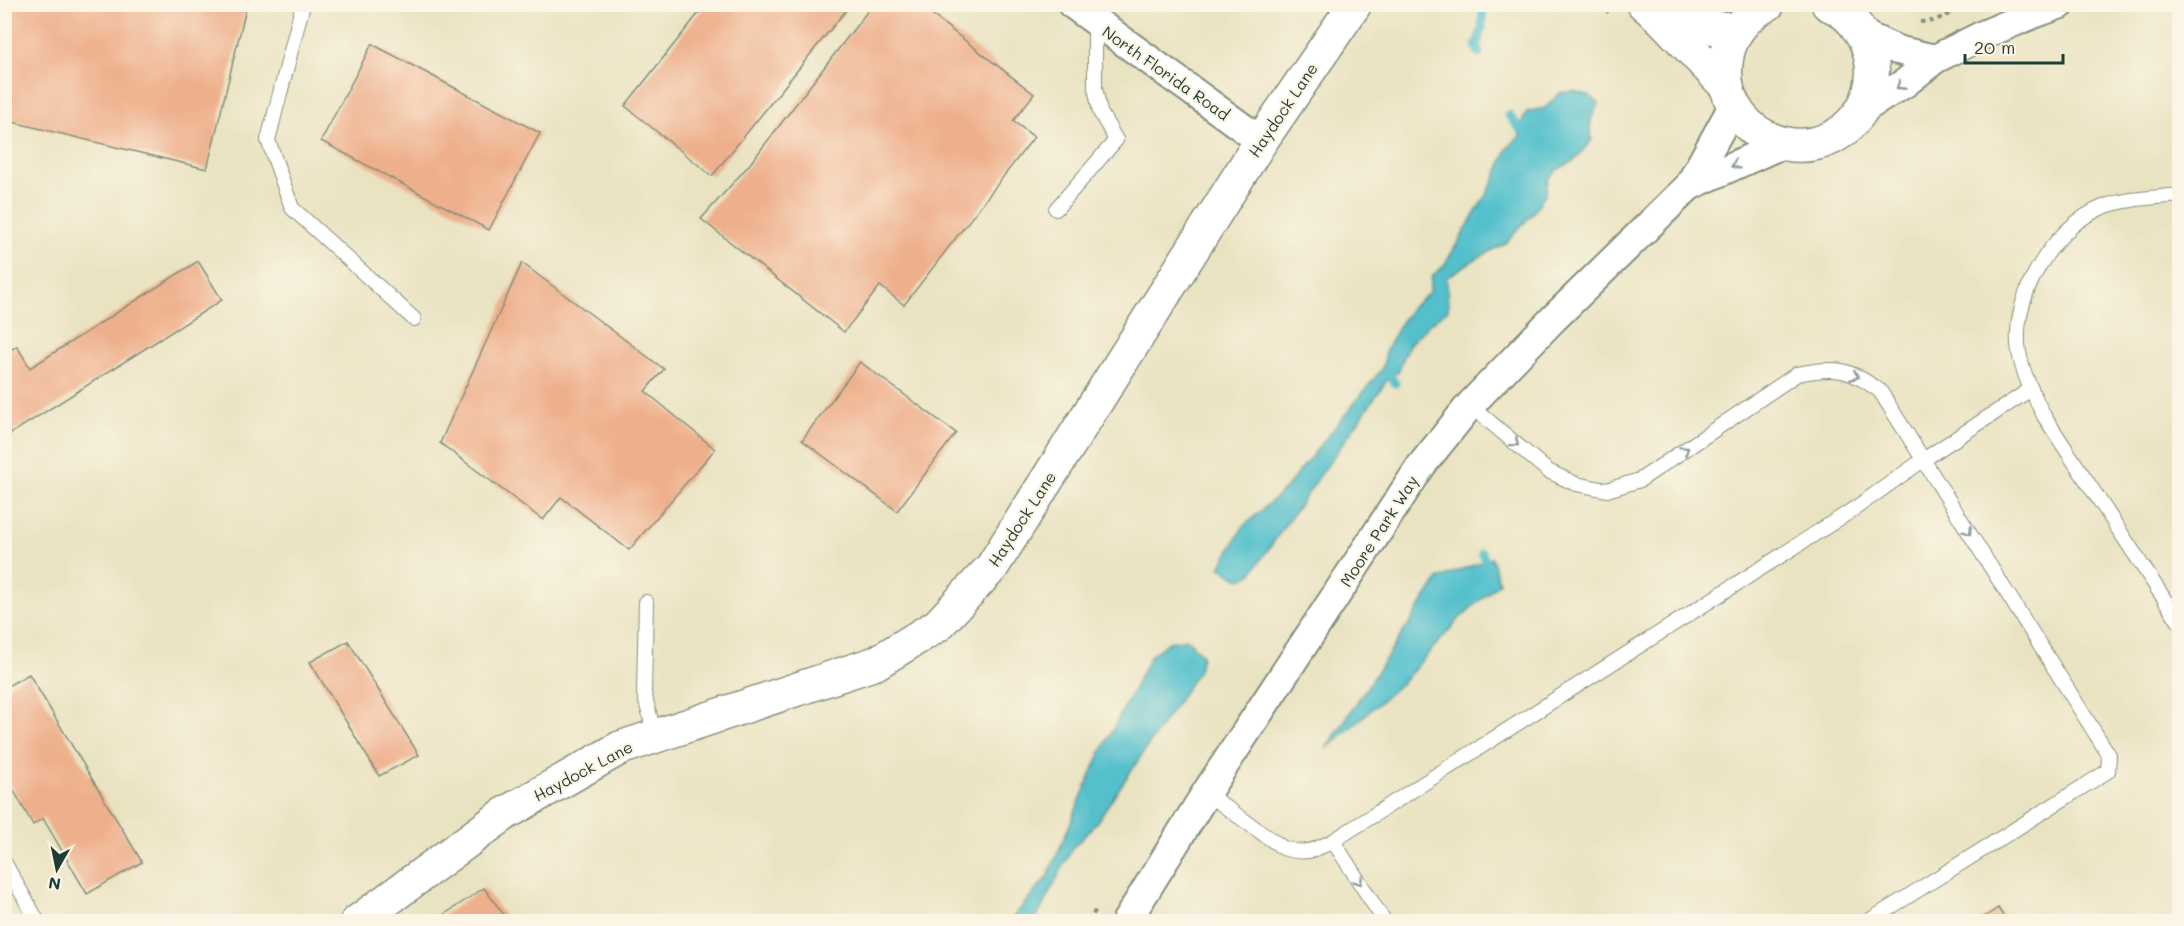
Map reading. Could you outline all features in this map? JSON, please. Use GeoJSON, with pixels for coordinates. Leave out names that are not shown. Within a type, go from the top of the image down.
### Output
{"type":"FeatureCollection","features":[{"type":"Feature","properties":{"kind":"street","name":"North Florida Road"},"geometry":{"type":"LineString","coordinates":[[1071,4],[1261,141]]}},
{"type":"Feature","properties":{"kind":"street","name":"Haydock Lane"},"geometry":{"type":"LineString","coordinates":[[357,921],[506,813],[620,748],[876,663],[938,626],[992,567],[1261,141],[1355,4]]}},
{"type":"Feature","properties":{"kind":"street"},"geometry":{"type":"LineString","coordinates":[[1863,109],[1905,83],[1935,59],[1993,31],[2061,4]]}},
{"type":"Feature","properties":{"kind":"street"},"geometry":{"type":"LineString","coordinates":[[1653,11],[1729,96],[1745,123],[1762,136],[1782,144],[1800,146],[1819,143],[1836,135],[1851,124],[1863,109],[1870,91],[1873,71],[1870,52],[1846,15]]}},
{"type":"Feature","properties":{"kind":"street"},"geometry":{"type":"LineString","coordinates":[[1653,11],[1700,26],[1753,14]]}},
{"type":"Feature","properties":{"kind":"street"},"geometry":{"type":"LineString","coordinates":[[1729,96],[1725,66],[1728,47],[1753,14]]}},
{"type":"Feature","properties":{"kind":"street"},"geometry":{"type":"LineString","coordinates":[[1846,15],[1897,50],[1935,59]]}},
{"type":"Feature","properties":{"kind":"street","name":"Moore Park Way"},"geometry":{"type":"LineString","coordinates":[[1689,186],[1729,96]]}},
{"type":"Feature","properties":{"kind":"street","name":"Moore Park Way"},"geometry":{"type":"LineString","coordinates":[[1126,921],[1206,794],[1421,466],[1470,405],[1553,319],[1689,186],[1782,144]]}},
{"type":"Feature","properties":{"kind":"lane"},"geometry":{"type":"LineString","coordinates":[[303,4],[268,140],[292,208],[414,320]]}},
{"type":"Feature","properties":{"kind":"lane"},"geometry":{"type":"LineString","coordinates":[[1056,209],[1116,140],[1100,112],[1095,87],[1095,23]]}},
{"type":"Feature","properties":{"kind":"lane"},"geometry":{"type":"LineString","coordinates":[[2180,195],[2124,201],[2100,208],[2076,223],[2054,244],[2038,268],[2019,325],[2019,352],[2031,389],[2044,416],[2180,623]]}},
{"type":"Feature","properties":{"kind":"lane"},"geometry":{"type":"LineString","coordinates":[[1470,405],[1548,471],[1576,484],[1607,490],[1640,480],[1797,374],[1828,368],[1858,375],[1880,391],[2109,755],[2108,771],[1867,921]]}},
{"type":"Feature","properties":{"kind":"lane"},"geometry":{"type":"LineString","coordinates":[[1206,794],[1283,848],[1297,853],[1313,851],[1333,841],[1854,509],[1923,460],[2031,389]]}},
{"type":"Feature","properties":{"kind":"lane"},"geometry":{"type":"LineString","coordinates":[[646,602],[644,693],[655,736]]}},
{"type":"Feature","properties":{"kind":"lane"},"geometry":{"type":"LineString","coordinates":[[1333,841],[1385,921]]}},
{"type":"Feature","properties":{"kind":"lane"},"geometry":{"type":"LineString","coordinates":[[4,862],[38,921]]}},
{"type":"Feature","properties":{"kind":"path"},"geometry":{"type":"LineString","coordinates":[[1911,21],[1933,21],[1952,14]]}},
{"type":"Feature","properties":{"kind":"water"},"geometry":{"type":"Polygon","coordinates":[[[1574,91],[1588,95],[1599,103],[1591,121],[1592,140],[1575,160],[1557,170],[1548,179],[1546,193],[1534,212],[1506,243],[1447,277],[1448,310],[1428,325],[1409,345],[1398,372],[1390,376],[1251,574],[1240,580],[1220,567],[1243,527],[1286,488],[1382,369],[1387,348],[1398,327],[1412,307],[1429,293],[1432,276],[1444,266],[1493,183],[1507,149],[1520,136],[1519,128],[1527,112],[1545,108],[1560,93],[1574,91]]]}},
{"type":"Feature","properties":{"kind":"water"},"geometry":{"type":"Polygon","coordinates":[[[1492,558],[1499,583],[1460,618],[1402,683],[1326,749],[1439,578],[1492,558]]]}},
{"type":"Feature","properties":{"kind":"water"},"geometry":{"type":"Polygon","coordinates":[[[1187,639],[1202,655],[1199,670],[1096,823],[1072,849],[1035,921],[1010,921],[1048,876],[1097,760],[1151,655],[1169,642],[1187,639]]]}},
{"type":"Feature","properties":{"kind":"building"},"geometry":{"type":"Polygon","coordinates":[[[4,4],[247,4],[207,169],[4,120],[4,4]]]}},
{"type":"Feature","properties":{"kind":"building"},"geometry":{"type":"Polygon","coordinates":[[[706,4],[851,4],[712,176],[625,106],[706,4]]]}},
{"type":"Feature","properties":{"kind":"building"},"geometry":{"type":"Polygon","coordinates":[[[873,4],[918,4],[1034,94],[1013,121],[1034,137],[904,305],[880,286],[844,332],[701,219],[749,165],[873,4]]]}},
{"type":"Feature","properties":{"kind":"building"},"geometry":{"type":"Polygon","coordinates":[[[372,44],[540,133],[489,230],[321,141],[372,44]]]}},
{"type":"Feature","properties":{"kind":"building"},"geometry":{"type":"Polygon","coordinates":[[[198,261],[222,300],[4,438],[4,354],[17,346],[30,368],[198,261]]]}},
{"type":"Feature","properties":{"kind":"building"},"geometry":{"type":"Polygon","coordinates":[[[522,263],[664,369],[645,391],[715,449],[629,550],[561,497],[543,520],[440,443],[522,263]]]}},
{"type":"Feature","properties":{"kind":"building"},"geometry":{"type":"Polygon","coordinates":[[[860,362],[956,433],[897,511],[802,440],[860,362]]]}},
{"type":"Feature","properties":{"kind":"building"},"geometry":{"type":"Polygon","coordinates":[[[348,641],[419,755],[379,776],[310,662],[348,641]]]}},
{"type":"Feature","properties":{"kind":"building"},"geometry":{"type":"Polygon","coordinates":[[[29,674],[142,862],[87,894],[43,818],[33,825],[4,773],[4,688],[29,674]]]}},
{"type":"Feature","properties":{"kind":"building"},"geometry":{"type":"Polygon","coordinates":[[[484,888],[507,919],[504,922],[433,922],[484,888]]]}},
{"type":"Feature","properties":{"kind":"building"},"geometry":{"type":"Polygon","coordinates":[[[1998,908],[2007,922],[1977,922],[1998,908]]]}},
{"type":"Feature","properties":{"kind":"waterway"},"geometry":{"type":"LineString","coordinates":[[1479,53],[1476,46],[1482,29],[1483,4]]}},
{"type":"Feature","properties":{"kind":"waterway"},"geometry":{"type":"LineString","coordinates":[[1509,115],[1519,128]]}},
{"type":"Feature","properties":{"kind":"waterway"},"geometry":{"type":"LineString","coordinates":[[1390,376],[1395,383]]}},
{"type":"Feature","properties":{"kind":"waterway"},"geometry":{"type":"LineString","coordinates":[[1482,553],[1485,561]]}}]}
